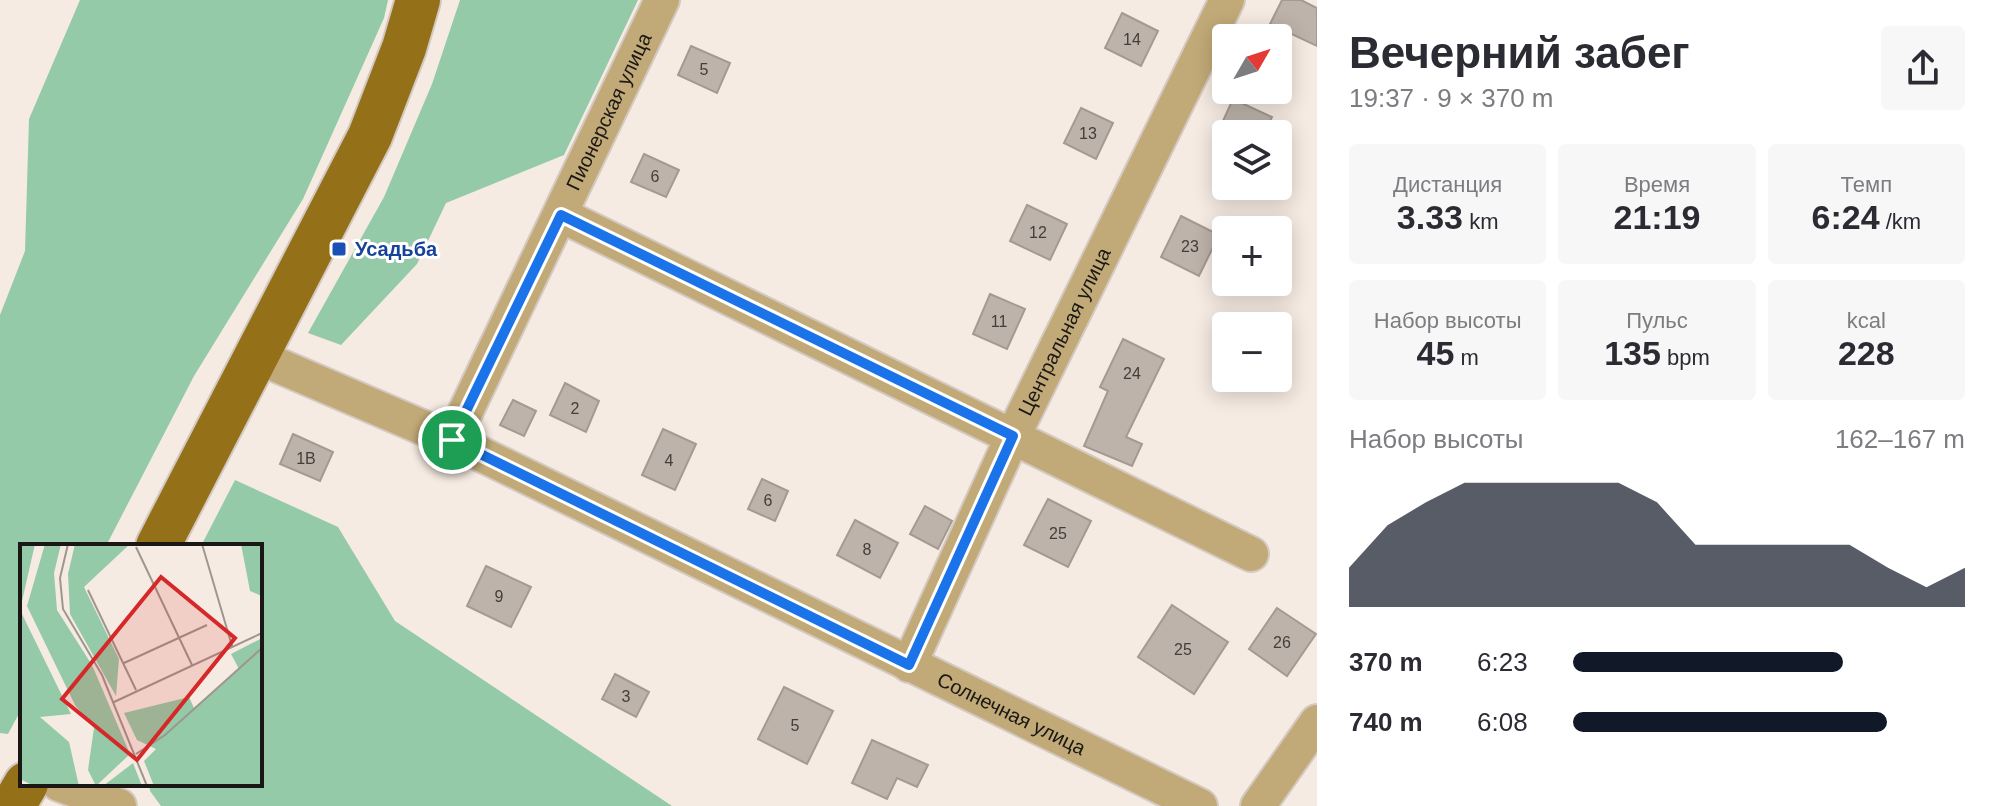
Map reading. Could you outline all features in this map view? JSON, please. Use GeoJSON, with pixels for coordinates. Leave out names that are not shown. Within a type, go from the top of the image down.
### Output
{"type":"FeatureCollection","features":[{"type":"Feature","properties":{"kind":"main road"},"geometry":{"type":"LineString","coordinates":[[159,544],[370,136],[404,48],[418,0]]}},
{"type":"Feature","properties":{"kind":"main road"},"geometry":{"type":"LineString","coordinates":[[13,806],[25,786]]}},
{"type":"Feature","properties":{"kind":"street","name":"Пионерская улица"},"geometry":{"type":"LineString","coordinates":[[452,440],[662,0]]}},
{"type":"Feature","properties":{"kind":"street","name":"Центральная улица"},"geometry":{"type":"LineString","coordinates":[[909,665],[1013,436],[1227,0]]}},
{"type":"Feature","properties":{"kind":"street"},"geometry":{"type":"LineString","coordinates":[[561,215],[1251,554]]}},
{"type":"Feature","properties":{"kind":"street","name":"Солнечная улица"},"geometry":{"type":"LineString","coordinates":[[256,356],[452,440],[1200,806]]}},
{"type":"Feature","properties":{"kind":"street"},"geometry":{"type":"LineString","coordinates":[[1258,806],[1317,722]]}},
{"type":"Feature","properties":{"kind":"street"},"geometry":{"type":"LineString","coordinates":[[64,786],[119,806]]}},
{"type":"Feature","properties":{"kind":"green space"},"geometry":{"type":"Polygon","coordinates":[[[80,0],[388,0],[384,18],[303,199],[194,376],[107,544],[20,544],[20,712],[8,734],[0,733],[0,315],[25,251],[29,119],[80,0]]]}},
{"type":"Feature","properties":{"kind":"green space"},"geometry":{"type":"Polygon","coordinates":[[[460,0],[638,0],[564,155],[446,203],[417,264],[341,345],[308,333],[384,197],[432,84],[460,0]]]}},
{"type":"Feature","properties":{"kind":"green space"},"geometry":{"type":"Polygon","coordinates":[[[235,480],[338,527],[395,621],[672,806],[161,806],[149,786],[262,786],[262,544],[202,544],[235,480]]]}},
{"type":"Feature","properties":{"kind":"building"},"geometry":{"type":"Polygon","coordinates":[[[1282,0],[1301,0],[1317,8],[1317,46],[1292,34],[1292,24],[1270,24],[1282,0]]]}},
{"type":"Feature","properties":{"kind":"building"},"geometry":{"type":"Polygon","coordinates":[[[1122,13],[1158,31],[1141,66],[1105,48],[1122,13]]]}},
{"type":"Feature","properties":{"kind":"building"},"geometry":{"type":"Polygon","coordinates":[[[691,46],[730,63],[717,93],[678,75],[691,46]]]}},
{"type":"Feature","properties":{"kind":"building"},"geometry":{"type":"Polygon","coordinates":[[[1231,104],[1244,104],[1272,117],[1271,120],[1223,120],[1231,104]]]}},
{"type":"Feature","properties":{"kind":"building"},"geometry":{"type":"Polygon","coordinates":[[[1081,108],[1113,123],[1096,159],[1064,143],[1081,108]]]}},
{"type":"Feature","properties":{"kind":"building"},"geometry":{"type":"Polygon","coordinates":[[[644,154],[679,170],[666,197],[631,182],[644,154]]]}},
{"type":"Feature","properties":{"kind":"building"},"geometry":{"type":"Polygon","coordinates":[[[1027,205],[1067,224],[1050,260],[1010,241],[1027,205]]]}},
{"type":"Feature","properties":{"kind":"building"},"geometry":{"type":"Polygon","coordinates":[[[1181,216],[1212,232],[1212,249],[1199,276],[1161,257],[1181,216]]]}},
{"type":"Feature","properties":{"kind":"building"},"geometry":{"type":"Polygon","coordinates":[[[990,294],[1025,309],[1007,349],[973,334],[990,294]]]}},
{"type":"Feature","properties":{"kind":"building"},"geometry":{"type":"Polygon","coordinates":[[[1123,339],[1164,359],[1126,437],[1142,444],[1132,466],[1084,446],[1108,391],[1100,387],[1123,339]]]}},
{"type":"Feature","properties":{"kind":"building"},"geometry":{"type":"Polygon","coordinates":[[[565,383],[599,401],[586,432],[550,415],[565,383]]]}},
{"type":"Feature","properties":{"kind":"building"},"geometry":{"type":"Polygon","coordinates":[[[513,400],[536,411],[524,436],[500,425],[513,400]]]}},
{"type":"Feature","properties":{"kind":"building"},"geometry":{"type":"Polygon","coordinates":[[[663,429],[696,444],[675,490],[642,475],[663,429]]]}},
{"type":"Feature","properties":{"kind":"building"},"geometry":{"type":"Polygon","coordinates":[[[293,434],[333,452],[320,481],[280,464],[293,434]]]}},
{"type":"Feature","properties":{"kind":"building"},"geometry":{"type":"Polygon","coordinates":[[[762,479],[788,491],[775,521],[748,509],[762,479]]]}},
{"type":"Feature","properties":{"kind":"building"},"geometry":{"type":"Polygon","coordinates":[[[1048,499],[1091,521],[1068,567],[1024,545],[1048,499]]]}},
{"type":"Feature","properties":{"kind":"building"},"geometry":{"type":"Polygon","coordinates":[[[925,506],[952,521],[938,549],[910,534],[925,506]]]}},
{"type":"Feature","properties":{"kind":"building"},"geometry":{"type":"Polygon","coordinates":[[[855,520],[898,543],[880,578],[837,555],[855,520]]]}},
{"type":"Feature","properties":{"kind":"building"},"geometry":{"type":"Polygon","coordinates":[[[486,566],[531,587],[511,627],[467,606],[486,566]]]}},
{"type":"Feature","properties":{"kind":"building"},"geometry":{"type":"Polygon","coordinates":[[[1172,605],[1228,642],[1194,694],[1138,657],[1172,605]]]}},
{"type":"Feature","properties":{"kind":"building"},"geometry":{"type":"Polygon","coordinates":[[[1277,608],[1316,634],[1287,676],[1249,649],[1277,608]]]}},
{"type":"Feature","properties":{"kind":"building"},"geometry":{"type":"Polygon","coordinates":[[[615,674],[649,692],[636,717],[602,699],[615,674]]]}},
{"type":"Feature","properties":{"kind":"building"},"geometry":{"type":"Polygon","coordinates":[[[784,687],[833,711],[807,764],[758,739],[784,687]]]}},
{"type":"Feature","properties":{"kind":"building"},"geometry":{"type":"Polygon","coordinates":[[[872,740],[928,765],[917,787],[897,778],[887,799],[852,783],[872,740]]]}},
{"type":"Feature","properties":{"kind":"place","name":"Усадьба"},"geometry":{"type":"Point","coordinates":[339,249]}},
{"type":"Feature","properties":{"kind":"route"},"geometry":{"type":"LineString","coordinates":[[561,215],[1013,436],[909,665],[452,440],[561,215]]}}]}
